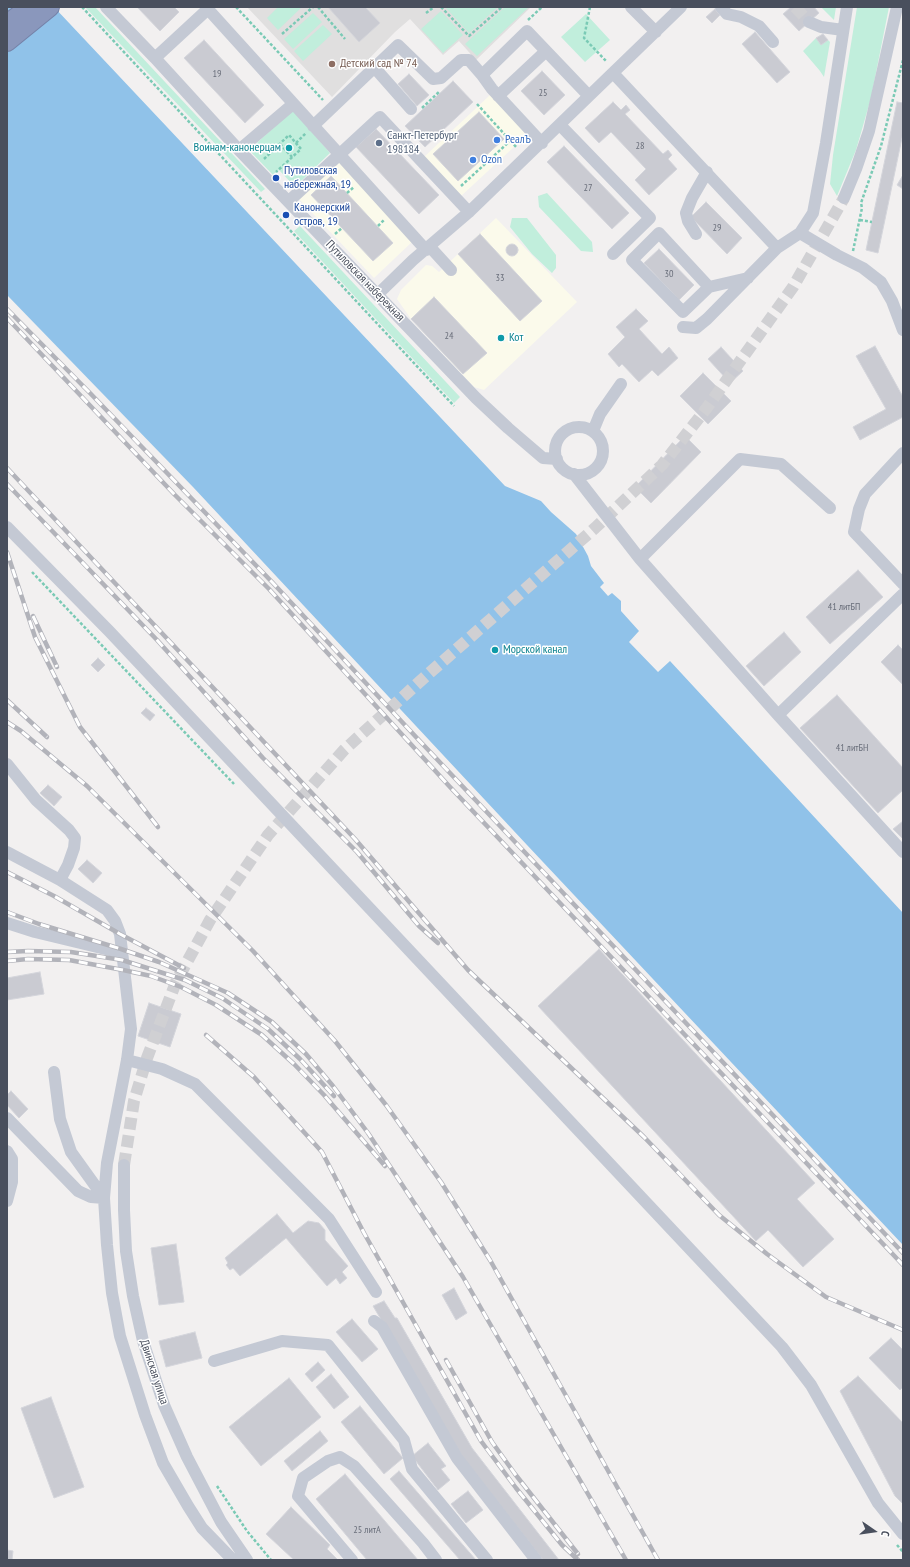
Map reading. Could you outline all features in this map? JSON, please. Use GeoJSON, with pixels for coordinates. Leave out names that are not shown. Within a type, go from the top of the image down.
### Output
{"type":"FeatureCollection","features":[{"type":"Feature","properties":{"kind":"highway"},"geometry":{"type":"LineString","coordinates":[[7,24],[29,7]]}},
{"type":"Feature","properties":{"kind":"highway"},"geometry":{"type":"LineString","coordinates":[[7,42],[50,7]]}},
{"type":"Feature","properties":{"kind":"street","name":"Путиловская набережная"},"geometry":{"type":"LineString","coordinates":[[106,7],[239,150],[476,398],[543,458],[557,459]]}},
{"type":"Feature","properties":{"kind":"street"},"geometry":{"type":"LineString","coordinates":[[631,7],[656,32]]}},
{"type":"Feature","properties":{"kind":"street"},"geometry":{"type":"LineString","coordinates":[[378,294],[413,260],[469,212],[560,125],[589,96],[610,68],[656,32],[680,7]]}},
{"type":"Feature","properties":{"kind":"street"},"geometry":{"type":"LineString","coordinates":[[720,7],[727,14],[741,17],[759,26],[773,42]]}},
{"type":"Feature","properties":{"kind":"street"},"geometry":{"type":"LineString","coordinates":[[683,327],[696,328],[707,319],[777,248],[800,233],[813,213],[826,143],[847,7]]}},
{"type":"Feature","properties":{"kind":"street"},"geometry":{"type":"LineString","coordinates":[[844,198],[856,169],[869,130],[897,7]]}},
{"type":"Feature","properties":{"kind":"street"},"geometry":{"type":"LineString","coordinates":[[155,58],[207,8],[339,155],[451,270]]}},
{"type":"Feature","properties":{"kind":"street"},"geometry":{"type":"LineString","coordinates":[[809,22],[821,27],[843,30]]}},
{"type":"Feature","properties":{"kind":"street"},"geometry":{"type":"LineString","coordinates":[[482,75],[527,31],[545,52],[589,96]]}},
{"type":"Feature","properties":{"kind":"street"},"geometry":{"type":"LineString","coordinates":[[313,126],[398,45],[433,79],[441,78],[460,60],[469,60],[498,96],[542,142]]}},
{"type":"Feature","properties":{"kind":"street"},"geometry":{"type":"LineString","coordinates":[[498,96],[545,52]]}},
{"type":"Feature","properties":{"kind":"street"},"geometry":{"type":"LineString","coordinates":[[374,67],[411,109]]}},
{"type":"Feature","properties":{"kind":"street"},"geometry":{"type":"LineString","coordinates":[[610,68],[777,248]]}},
{"type":"Feature","properties":{"kind":"street"},"geometry":{"type":"LineString","coordinates":[[239,150],[293,104]]}},
{"type":"Feature","properties":{"kind":"street"},"geometry":{"type":"LineString","coordinates":[[289,202],[380,117],[469,212]]}},
{"type":"Feature","properties":{"kind":"street"},"geometry":{"type":"LineString","coordinates":[[560,125],[650,218],[613,254]]}},
{"type":"Feature","properties":{"kind":"street"},"geometry":{"type":"LineString","coordinates":[[696,234],[688,221],[686,213],[692,198],[707,172]]}},
{"type":"Feature","properties":{"kind":"street"},"geometry":{"type":"LineString","coordinates":[[709,287],[659,233],[632,260],[683,312],[709,287],[748,278]]}},
{"type":"Feature","properties":{"kind":"street"},"geometry":{"type":"LineString","coordinates":[[800,233],[837,255],[863,268],[881,282],[892,301],[903,330]]}},
{"type":"Feature","properties":{"kind":"street"},"geometry":{"type":"LineString","coordinates":[[592,431],[600,414],[621,384]]}},
{"type":"Feature","properties":{"kind":"street"},"geometry":{"type":"LineString","coordinates":[[575,427],[584,427],[592,431],[599,438],[602,446],[602,456],[599,464],[592,471],[583,474],[574,474],[565,470],[559,464],[557,459],[555,446],[559,437],[566,430],[575,427]]}},
{"type":"Feature","properties":{"kind":"street"},"geometry":{"type":"LineString","coordinates":[[903,453],[865,494],[859,509],[854,532],[903,584]]}},
{"type":"Feature","properties":{"kind":"street"},"geometry":{"type":"LineString","coordinates":[[640,559],[740,459],[781,464],[830,508]]}},
{"type":"Feature","properties":{"kind":"street"},"geometry":{"type":"LineString","coordinates":[[574,474],[640,559],[778,715],[903,852]]}},
{"type":"Feature","properties":{"kind":"street"},"geometry":{"type":"LineString","coordinates":[[7,527],[116,638],[782,1347],[811,1385],[898,1537]]}},
{"type":"Feature","properties":{"kind":"street"},"geometry":{"type":"LineString","coordinates":[[778,715],[903,594]]}},
{"type":"Feature","properties":{"kind":"street"},"geometry":{"type":"LineString","coordinates":[[7,764],[36,800],[69,830],[75,838],[74,848],[68,865],[60,880]]}},
{"type":"Feature","properties":{"kind":"street"},"geometry":{"type":"LineString","coordinates":[[7,852],[60,880],[107,910],[115,921],[120,934],[131,1029],[127,1060],[107,1163],[104,1198],[112,1293],[120,1336],[145,1415],[163,1463],[202,1528],[232,1559],[246,1560]]}},
{"type":"Feature","properties":{"kind":"street"},"geometry":{"type":"LineString","coordinates":[[7,923],[35,932],[122,953]]}},
{"type":"Feature","properties":{"kind":"street"},"geometry":{"type":"LineString","coordinates":[[127,1060],[162,1069],[195,1084],[329,1219],[376,1292]]}},
{"type":"Feature","properties":{"kind":"street"},"geometry":{"type":"LineString","coordinates":[[54,1072],[60,1119],[71,1152],[104,1198]]}},
{"type":"Feature","properties":{"kind":"street"},"geometry":{"type":"LineString","coordinates":[[7,1118],[78,1191],[91,1197],[104,1198]]}},
{"type":"Feature","properties":{"kind":"street"},"geometry":{"type":"LineString","coordinates":[[7,1151],[12,1159],[12,1182],[7,1201]]}},
{"type":"Feature","properties":{"kind":"street","name":"Двинская улица"},"geometry":{"type":"LineString","coordinates":[[124,1166],[126,1251],[133,1296],[143,1341],[164,1405],[184,1451],[221,1522],[246,1560]]}},
{"type":"Feature","properties":{"kind":"street"},"geometry":{"type":"LineString","coordinates":[[374,1322],[382,1327],[457,1458],[536,1560]]}},
{"type":"Feature","properties":{"kind":"street"},"geometry":{"type":"LineString","coordinates":[[214,1361],[282,1341],[328,1345],[404,1440],[412,1469],[487,1560]]}},
{"type":"Feature","properties":{"kind":"street"},"geometry":{"type":"LineString","coordinates":[[352,1560],[298,1496],[303,1478],[328,1461],[340,1457],[354,1466],[423,1543],[436,1560]]}},
{"type":"Feature","properties":{"kind":"path"},"geometry":{"type":"LineString","coordinates":[[82,7],[454,406]]}},
{"type":"Feature","properties":{"kind":"path"},"geometry":{"type":"LineString","coordinates":[[236,7],[332,109]]}},
{"type":"Feature","properties":{"kind":"path"},"geometry":{"type":"LineString","coordinates":[[282,34],[313,7]]}},
{"type":"Feature","properties":{"kind":"path"},"geometry":{"type":"LineString","coordinates":[[318,7],[345,38]]}},
{"type":"Feature","properties":{"kind":"path"},"geometry":{"type":"LineString","coordinates":[[441,7],[469,36],[502,7]]}},
{"type":"Feature","properties":{"kind":"path"},"geometry":{"type":"LineString","coordinates":[[587,7],[590,9],[584,38],[610,68]]}},
{"type":"Feature","properties":{"kind":"path"},"geometry":{"type":"LineString","coordinates":[[426,13],[432,8]]}},
{"type":"Feature","properties":{"kind":"path"},"geometry":{"type":"LineString","coordinates":[[850,261],[860,220],[862,208],[861,202],[881,146],[903,60]]}},
{"type":"Feature","properties":{"kind":"path"},"geometry":{"type":"LineString","coordinates":[[476,104],[517,148]]}},
{"type":"Feature","properties":{"kind":"path"},"geometry":{"type":"LineString","coordinates":[[263,159],[289,135],[301,149],[276,173]]}},
{"type":"Feature","properties":{"kind":"path"},"geometry":{"type":"LineString","coordinates":[[452,194],[510,141]]}},
{"type":"Feature","properties":{"kind":"path"},"geometry":{"type":"LineString","coordinates":[[280,144],[292,157]]}},
{"type":"Feature","properties":{"kind":"path"},"geometry":{"type":"LineString","coordinates":[[860,220],[872,222]]}},
{"type":"Feature","properties":{"kind":"path"},"geometry":{"type":"LineString","coordinates":[[29,568],[237,787]]}},
{"type":"Feature","properties":{"kind":"path"},"geometry":{"type":"LineString","coordinates":[[216,1484],[247,1531],[271,1560]]}},
{"type":"Feature","properties":{"kind":"path"},"geometry":{"type":"LineString","coordinates":[[898,1537],[903,1552]]}},
{"type":"Feature","properties":{"kind":"shaded area","name":"Детский сад № 74"},"geometry":{"type":"Polygon","coordinates":[[[247,7],[531,7],[476,60],[459,41],[443,55],[410,19],[395,32],[332,97],[247,7]]]}},
{"type":"Feature","properties":{"kind":"shaded area"},"geometry":{"type":"Polygon","coordinates":[[[490,95],[528,134],[460,197],[423,158],[490,95]]]}},
{"type":"Feature","properties":{"kind":"shaded area"},"geometry":{"type":"Polygon","coordinates":[[[338,160],[413,241],[374,278],[298,198],[338,160]]]}},
{"type":"Feature","properties":{"kind":"shaded area"},"geometry":{"type":"Polygon","coordinates":[[[496,218],[577,302],[484,390],[474,387],[411,319],[397,299],[401,290],[426,265],[432,266],[439,272],[496,218]]]}},
{"type":"Feature","properties":{"kind":"green space"},"geometry":{"type":"Polygon","coordinates":[[[85,7],[95,7],[265,189],[261,192],[85,7]]]}},
{"type":"Feature","properties":{"kind":"green space"},"geometry":{"type":"Polygon","coordinates":[[[278,7],[302,7],[278,30],[267,18],[278,7]]]}},
{"type":"Feature","properties":{"kind":"green space"},"geometry":{"type":"Polygon","coordinates":[[[445,7],[498,7],[469,33],[445,7]]]}},
{"type":"Feature","properties":{"kind":"green space"},"geometry":{"type":"Polygon","coordinates":[[[505,7],[529,7],[477,56],[465,44],[505,7]]]}},
{"type":"Feature","properties":{"kind":"green space"},"geometry":{"type":"Polygon","coordinates":[[[821,7],[836,7],[834,20],[821,7]]]}},
{"type":"Feature","properties":{"kind":"green space"},"geometry":{"type":"Polygon","coordinates":[[[857,7],[889,7],[871,98],[856,150],[837,196],[830,184],[833,155],[857,7]]]}},
{"type":"Feature","properties":{"kind":"green space"},"geometry":{"type":"Polygon","coordinates":[[[441,11],[463,35],[443,53],[421,29],[441,11]]]}},
{"type":"Feature","properties":{"kind":"green space"},"geometry":{"type":"Polygon","coordinates":[[[313,13],[322,22],[293,49],[284,39],[313,13]]]}},
{"type":"Feature","properties":{"kind":"green space"},"geometry":{"type":"Polygon","coordinates":[[[586,14],[610,40],[585,62],[561,37],[586,14]]]}},
{"type":"Feature","properties":{"kind":"green space"},"geometry":{"type":"Polygon","coordinates":[[[323,25],[332,34],[303,61],[294,51],[323,25]]]}},
{"type":"Feature","properties":{"kind":"green space"},"geometry":{"type":"Polygon","coordinates":[[[816,38],[828,40],[830,42],[824,77],[803,51],[816,38]]]}},
{"type":"Feature","properties":{"kind":"green space"},"geometry":{"type":"Polygon","coordinates":[[[293,110],[330,153],[295,187],[279,170],[273,175],[249,150],[293,110]]]}},
{"type":"Feature","properties":{"kind":"green space"},"geometry":{"type":"Polygon","coordinates":[[[547,193],[592,242],[593,252],[581,251],[539,207],[538,196],[547,193]]]}},
{"type":"Feature","properties":{"kind":"green space"},"geometry":{"type":"Polygon","coordinates":[[[512,218],[527,218],[556,255],[556,268],[552,273],[532,254],[510,227],[512,218]]]}},
{"type":"Feature","properties":{"kind":"green space"},"geometry":{"type":"Polygon","coordinates":[[[300,226],[460,397],[454,403],[294,231],[300,226]]]}},
{"type":"Feature","properties":{"kind":"water","name":"Морской канал"},"geometry":{"type":"Polygon","coordinates":[[[7,7],[54,7],[505,486],[541,501],[576,534],[588,556],[591,566],[604,583],[600,587],[608,596],[612,593],[621,601],[621,611],[639,631],[629,642],[658,672],[670,661],[903,913],[903,1245],[193,487],[7,295],[7,7]]]}},
{"type":"Feature","properties":{"kind":"building"},"geometry":{"type":"Polygon","coordinates":[[[137,7],[174,7],[179,12],[160,31],[137,7]]]}},
{"type":"Feature","properties":{"kind":"building"},"geometry":{"type":"Polygon","coordinates":[[[328,7],[365,7],[380,23],[359,42],[328,7]]]}},
{"type":"Feature","properties":{"kind":"building"},"geometry":{"type":"Polygon","coordinates":[[[791,7],[814,7],[819,13],[799,31],[783,14],[791,7]]]}},
{"type":"Feature","properties":{"kind":"building"},"geometry":{"type":"Polygon","coordinates":[[[715,9],[720,15],[712,23],[706,17],[715,9]]]}},
{"type":"Feature","properties":{"kind":"building"},"geometry":{"type":"Polygon","coordinates":[[[755,32],[790,72],[777,83],[742,44],[755,32]]]}},
{"type":"Feature","properties":{"kind":"building"},"geometry":{"type":"Polygon","coordinates":[[[823,34],[828,40],[821,45],[816,38],[823,34]]]}},
{"type":"Feature","properties":{"kind":"building"},"geometry":{"type":"Polygon","coordinates":[[[204,40],[264,105],[245,123],[184,58],[204,40]]]}},
{"type":"Feature","properties":{"kind":"building"},"geometry":{"type":"Polygon","coordinates":[[[542,71],[565,95],[544,115],[521,91],[542,71]]]}},
{"type":"Feature","properties":{"kind":"building"},"geometry":{"type":"Polygon","coordinates":[[[409,74],[429,95],[417,106],[398,84],[409,74]]]}},
{"type":"Feature","properties":{"kind":"building"},"geometry":{"type":"Polygon","coordinates":[[[453,81],[473,102],[425,147],[405,126],[453,81]]]}},
{"type":"Feature","properties":{"kind":"building"},"geometry":{"type":"Polygon","coordinates":[[[613,102],[621,110],[626,105],[630,110],[625,114],[663,154],[668,150],[672,155],[668,159],[677,169],[649,195],[635,180],[646,169],[611,132],[599,143],[585,128],[613,102]]]}},
{"type":"Feature","properties":{"kind":"building"},"geometry":{"type":"Polygon","coordinates":[[[897,102],[903,103],[903,133],[878,253],[866,250],[897,102]]]}},
{"type":"Feature","properties":{"kind":"building"},"geometry":{"type":"Polygon","coordinates":[[[479,112],[504,139],[458,181],[433,154],[479,112]]]}},
{"type":"Feature","properties":{"kind":"building"},"geometry":{"type":"Polygon","coordinates":[[[376,129],[439,195],[419,214],[356,147],[376,129]]]}},
{"type":"Feature","properties":{"kind":"building"},"geometry":{"type":"Polygon","coordinates":[[[564,146],[629,213],[612,229],[547,162],[564,146]]]}},
{"type":"Feature","properties":{"kind":"building"},"geometry":{"type":"Polygon","coordinates":[[[903,175],[903,189],[897,185],[903,175]]]}},
{"type":"Feature","properties":{"kind":"building"},"geometry":{"type":"Polygon","coordinates":[[[331,176],[393,243],[373,261],[311,195],[331,176]]]}},
{"type":"Feature","properties":{"kind":"building"},"geometry":{"type":"Polygon","coordinates":[[[706,202],[742,238],[727,254],[691,217],[706,202]]]}},
{"type":"Feature","properties":{"kind":"building"},"geometry":{"type":"Polygon","coordinates":[[[480,234],[542,301],[520,321],[458,254],[480,234]]]}},
{"type":"Feature","properties":{"kind":"building"},"geometry":{"type":"Polygon","coordinates":[[[510,244],[514,244],[518,250],[514,256],[510,256],[506,252],[506,248],[510,244]]]}},
{"type":"Feature","properties":{"kind":"building"},"geometry":{"type":"Polygon","coordinates":[[[659,249],[694,285],[679,300],[644,263],[659,249]]]}},
{"type":"Feature","properties":{"kind":"building"},"geometry":{"type":"Polygon","coordinates":[[[434,297],[487,353],[463,374],[411,319],[434,297]]]}},
{"type":"Feature","properties":{"kind":"building"},"geometry":{"type":"Polygon","coordinates":[[[636,309],[648,321],[639,329],[662,354],[669,347],[678,358],[658,376],[652,370],[639,382],[622,364],[619,367],[608,354],[625,337],[616,327],[636,309]]]}},
{"type":"Feature","properties":{"kind":"building"},"geometry":{"type":"Polygon","coordinates":[[[875,346],[903,397],[903,417],[860,440],[853,427],[886,409],[856,356],[875,346]]]}},
{"type":"Feature","properties":{"kind":"building"},"geometry":{"type":"Polygon","coordinates":[[[721,347],[743,371],[730,383],[708,359],[721,347]]]}},
{"type":"Feature","properties":{"kind":"building"},"geometry":{"type":"Polygon","coordinates":[[[703,373],[731,401],[708,424],[680,396],[703,373]]]}},
{"type":"Feature","properties":{"kind":"building"},"geometry":{"type":"Polygon","coordinates":[[[685,436],[701,452],[651,503],[635,487],[685,436]]]}},
{"type":"Feature","properties":{"kind":"building"},"geometry":{"type":"Polygon","coordinates":[[[858,570],[883,597],[830,644],[806,617],[858,570]]]}},
{"type":"Feature","properties":{"kind":"building"},"geometry":{"type":"Polygon","coordinates":[[[784,632],[801,652],[764,686],[746,666],[784,632]]]}},
{"type":"Feature","properties":{"kind":"building"},"geometry":{"type":"Polygon","coordinates":[[[898,645],[903,650],[903,685],[881,662],[898,645]]]}},
{"type":"Feature","properties":{"kind":"building"},"geometry":{"type":"Polygon","coordinates":[[[98,658],[105,665],[98,672],[91,665],[98,658]]]}},
{"type":"Feature","properties":{"kind":"building"},"geometry":{"type":"Polygon","coordinates":[[[837,695],[903,768],[903,790],[878,813],[800,728],[837,695]]]}},
{"type":"Feature","properties":{"kind":"building"},"geometry":{"type":"Polygon","coordinates":[[[146,708],[155,715],[150,721],[141,713],[146,708]]]}},
{"type":"Feature","properties":{"kind":"building"},"geometry":{"type":"Polygon","coordinates":[[[48,785],[62,797],[54,806],[40,793],[48,785]]]}},
{"type":"Feature","properties":{"kind":"building"},"geometry":{"type":"Polygon","coordinates":[[[903,821],[903,839],[893,829],[903,821]]]}},
{"type":"Feature","properties":{"kind":"building"},"geometry":{"type":"Polygon","coordinates":[[[87,860],[102,873],[93,883],[78,869],[87,860]]]}},
{"type":"Feature","properties":{"kind":"building"},"geometry":{"type":"Polygon","coordinates":[[[599,949],[815,1183],[797,1199],[834,1239],[803,1267],[768,1230],[756,1241],[538,1006],[599,949]]]}},
{"type":"Feature","properties":{"kind":"building"},"geometry":{"type":"Polygon","coordinates":[[[40,972],[44,994],[7,1000],[7,978],[40,972]]]}},
{"type":"Feature","properties":{"kind":"building"},"geometry":{"type":"Polygon","coordinates":[[[149,1003],[181,1014],[170,1047],[138,1036],[149,1003]]]}},
{"type":"Feature","properties":{"kind":"building"},"geometry":{"type":"Polygon","coordinates":[[[11,1091],[28,1109],[19,1118],[7,1105],[7,1095],[11,1091]]]}},
{"type":"Feature","properties":{"kind":"building"},"geometry":{"type":"Polygon","coordinates":[[[277,1214],[293,1233],[308,1221],[319,1223],[325,1230],[325,1240],[348,1266],[342,1272],[347,1278],[340,1284],[336,1278],[327,1286],[286,1238],[240,1276],[233,1268],[230,1270],[226,1265],[228,1263],[225,1258],[277,1214]]]}},
{"type":"Feature","properties":{"kind":"building"},"geometry":{"type":"Polygon","coordinates":[[[176,1244],[184,1302],[159,1305],[151,1248],[176,1244]]]}},
{"type":"Feature","properties":{"kind":"building"},"geometry":{"type":"Polygon","coordinates":[[[454,1288],[467,1313],[456,1320],[442,1295],[454,1288]]]}},
{"type":"Feature","properties":{"kind":"building"},"geometry":{"type":"Polygon","coordinates":[[[384,1301],[395,1318],[397,1318],[472,1448],[559,1560],[543,1560],[462,1456],[373,1306],[384,1301]]]}},
{"type":"Feature","properties":{"kind":"building"},"geometry":{"type":"Polygon","coordinates":[[[352,1319],[378,1349],[362,1362],[336,1332],[352,1319]]]}},
{"type":"Feature","properties":{"kind":"building"},"geometry":{"type":"Polygon","coordinates":[[[195,1332],[202,1358],[166,1367],[159,1341],[195,1332]]]}},
{"type":"Feature","properties":{"kind":"building"},"geometry":{"type":"Polygon","coordinates":[[[891,1338],[903,1350],[903,1387],[900,1390],[869,1358],[891,1338]]]}},
{"type":"Feature","properties":{"kind":"building"},"geometry":{"type":"Polygon","coordinates":[[[318,1362],[325,1370],[312,1382],[305,1374],[318,1362]]]}},
{"type":"Feature","properties":{"kind":"building"},"geometry":{"type":"Polygon","coordinates":[[[331,1374],[349,1397],[334,1409],[316,1387],[331,1374]]]}},
{"type":"Feature","properties":{"kind":"building"},"geometry":{"type":"Polygon","coordinates":[[[858,1376],[903,1423],[903,1504],[895,1496],[840,1391],[858,1376]]]}},
{"type":"Feature","properties":{"kind":"building"},"geometry":{"type":"Polygon","coordinates":[[[289,1378],[321,1417],[261,1466],[229,1427],[289,1378]]]}},
{"type":"Feature","properties":{"kind":"building"},"geometry":{"type":"Polygon","coordinates":[[[51,1397],[84,1487],[54,1498],[21,1408],[51,1397]]]}},
{"type":"Feature","properties":{"kind":"building"},"geometry":{"type":"Polygon","coordinates":[[[360,1406],[403,1458],[384,1474],[341,1422],[360,1406]]]}},
{"type":"Feature","properties":{"kind":"building"},"geometry":{"type":"Polygon","coordinates":[[[320,1431],[328,1441],[292,1471],[284,1461],[320,1431]]]}},
{"type":"Feature","properties":{"kind":"building"},"geometry":{"type":"Polygon","coordinates":[[[428,1443],[446,1466],[441,1469],[450,1480],[438,1490],[412,1456],[428,1443]]]}},
{"type":"Feature","properties":{"kind":"building"},"geometry":{"type":"Polygon","coordinates":[[[399,1471],[476,1560],[460,1560],[390,1479],[399,1471]]]}},
{"type":"Feature","properties":{"kind":"building"},"geometry":{"type":"Polygon","coordinates":[[[345,1474],[418,1560],[367,1560],[316,1499],[345,1474]]]}},
{"type":"Feature","properties":{"kind":"building"},"geometry":{"type":"Polygon","coordinates":[[[468,1491],[483,1510],[466,1523],[451,1504],[468,1491]]]}},
{"type":"Feature","properties":{"kind":"building"},"geometry":{"type":"Polygon","coordinates":[[[291,1507],[330,1545],[327,1549],[338,1560],[294,1560],[266,1534],[291,1507]]]}},
{"type":"Feature","properties":{"kind":"building"},"geometry":{"type":"Polygon","coordinates":[[[7,1550],[13,1551],[12,1560],[7,1560],[7,1550]]]}},
{"type":"Feature","properties":{"kind":"tunnel"},"geometry":{"type":"LineString","coordinates":[[795,7],[809,22]]}},
{"type":"Feature","properties":{"kind":"tunnel"},"geometry":{"type":"LineString","coordinates":[[124,1165],[134,1101],[147,1058],[176,982],[210,920],[268,835],[344,750],[595,528],[662,465],[706,409],[793,287],[844,198]]}},
{"type":"Feature","properties":{"kind":"railway"},"geometry":{"type":"LineString","coordinates":[[7,309],[272,582],[416,737],[903,1253]]}},
{"type":"Feature","properties":{"kind":"railway"},"geometry":{"type":"LineString","coordinates":[[7,318],[175,495],[269,589],[450,787],[903,1265]]}},
{"type":"Feature","properties":{"kind":"railway"},"geometry":{"type":"LineString","coordinates":[[7,468],[355,839],[468,970],[644,1137],[719,1215],[767,1254],[826,1297],[903,1330]]}},
{"type":"Feature","properties":{"kind":"railway"},"geometry":{"type":"LineString","coordinates":[[7,484],[157,640],[263,758],[357,852],[419,926],[438,943]]}},
{"type":"Feature","properties":{"kind":"railway"},"geometry":{"type":"LineString","coordinates":[[7,552],[35,637],[80,727],[158,827]]}},
{"type":"Feature","properties":{"kind":"railway"},"geometry":{"type":"LineString","coordinates":[[33,616],[57,667]]}},
{"type":"Feature","properties":{"kind":"railway"},"geometry":{"type":"LineString","coordinates":[[7,700],[47,737]]}},
{"type":"Feature","properties":{"kind":"railway"},"geometry":{"type":"LineString","coordinates":[[7,722],[21,731],[87,786],[253,951],[335,1041],[386,1105],[441,1182],[490,1260],[658,1560]]}},
{"type":"Feature","properties":{"kind":"railway"},"geometry":{"type":"LineString","coordinates":[[7,872],[54,896],[120,934],[184,968]]}},
{"type":"Feature","properties":{"kind":"railway"},"geometry":{"type":"LineString","coordinates":[[7,912],[39,924],[159,962],[228,993],[272,1022],[306,1054],[333,1086],[368,1133],[463,1277],[626,1560]]}},
{"type":"Feature","properties":{"kind":"railway"},"geometry":{"type":"LineString","coordinates":[[7,952],[71,952],[122,960],[185,980],[222,998],[268,1029],[300,1059],[334,1096]]}},
{"type":"Feature","properties":{"kind":"railway"},"geometry":{"type":"LineString","coordinates":[[7,961],[28,959],[69,960],[123,970],[151,976],[181,987],[216,1005],[262,1035],[294,1064],[324,1095],[385,1166]]}},
{"type":"Feature","properties":{"kind":"railway"},"geometry":{"type":"LineString","coordinates":[[206,1035],[254,1077],[322,1152],[364,1233],[481,1441],[516,1488],[562,1545],[578,1560]]}},
{"type":"Feature","properties":{"kind":"railway"},"geometry":{"type":"LineString","coordinates":[[446,1360],[492,1442],[515,1474],[578,1554]]}},
{"type":"Feature","properties":{"kind":"place","name":"Детский сад № 74"},"geometry":{"type":"Point","coordinates":[332,64]}},
{"type":"Feature","properties":{"kind":"place","name":"РеалЪ"},"geometry":{"type":"Point","coordinates":[497,140]}},
{"type":"Feature","properties":{"kind":"place","name":"Санкт-Петербург 198184"},"geometry":{"type":"Point","coordinates":[379,143]}},
{"type":"Feature","properties":{"kind":"place","name":"Воинам-канонерцам"},"geometry":{"type":"Point","coordinates":[289,148]}},
{"type":"Feature","properties":{"kind":"place","name":"Ozon"},"geometry":{"type":"Point","coordinates":[473,160]}},
{"type":"Feature","properties":{"kind":"place","name":"Путиловская набережная, 19"},"geometry":{"type":"Point","coordinates":[276,178]}},
{"type":"Feature","properties":{"kind":"place","name":"Канонерский остров, 19"},"geometry":{"type":"Point","coordinates":[286,215]}},
{"type":"Feature","properties":{"kind":"place","name":"Кот"},"geometry":{"type":"Point","coordinates":[501,338]}},
{"type":"Feature","properties":{"kind":"place","name":"Морской канал"},"geometry":{"type":"Point","coordinates":[495,650]}}]}
